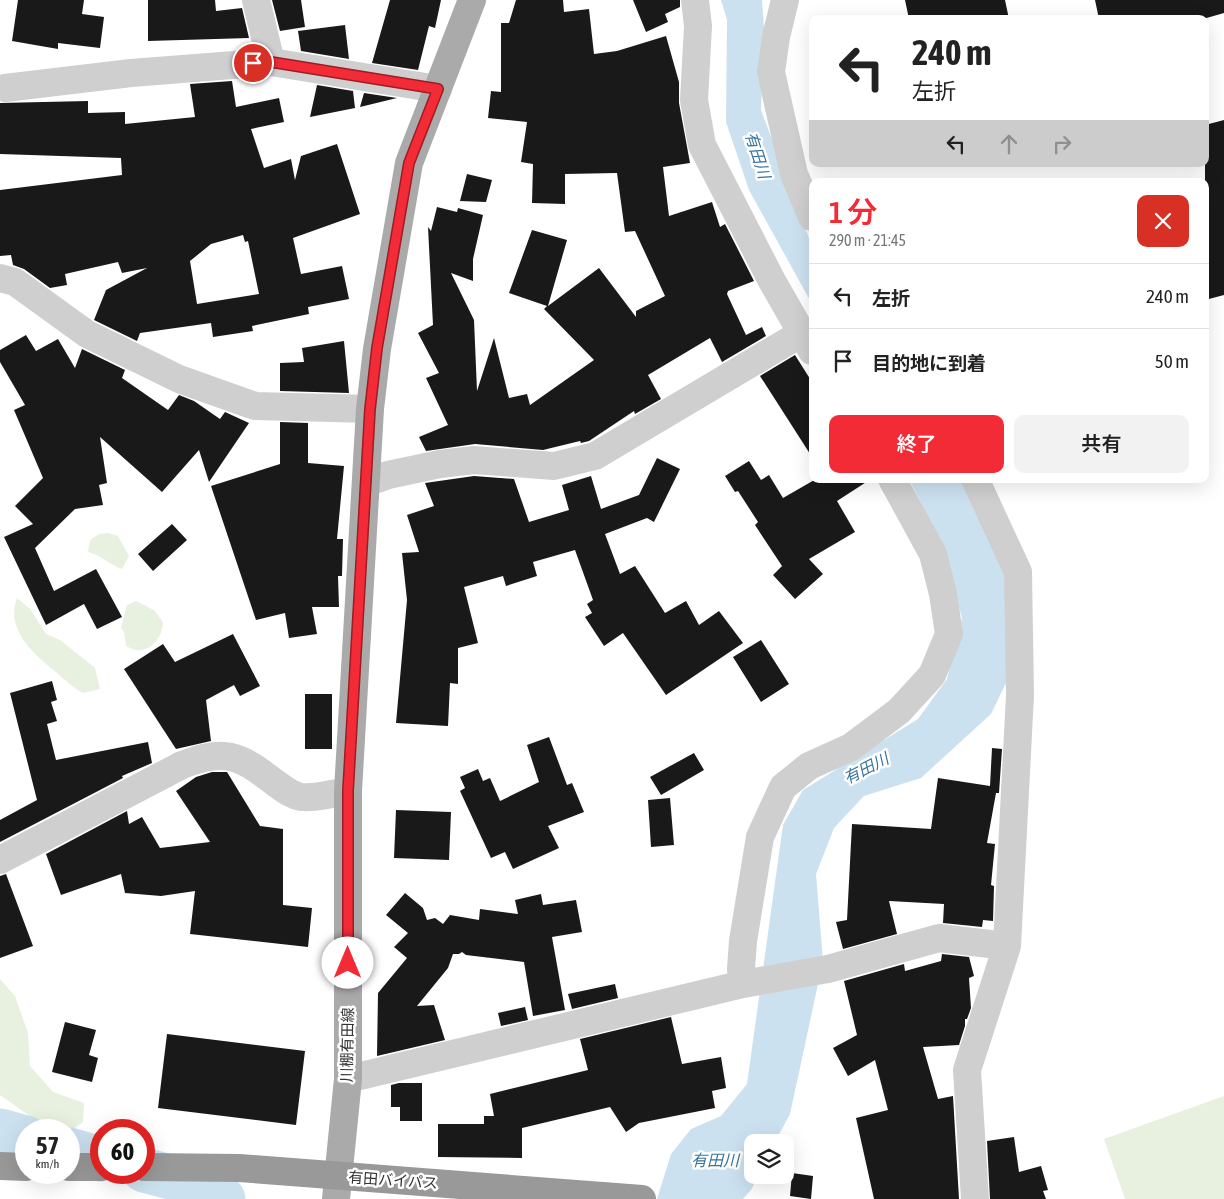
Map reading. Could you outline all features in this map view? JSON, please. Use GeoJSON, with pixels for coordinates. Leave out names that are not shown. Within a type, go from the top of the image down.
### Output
{"type":"FeatureCollection","features":[{"type":"Feature","properties":{"kind":"highway"},"geometry":{"type":"LineString","coordinates":[[0,1166],[15,1167]]}},
{"type":"Feature","properties":{"kind":"highway","name":"有田バイパス"},"geometry":{"type":"LineString","coordinates":[[155,1168],[239,1168],[337,1187],[640,1198]]}},
{"type":"Feature","properties":{"kind":"main road","name":"川棚有田線"},"geometry":{"type":"LineString","coordinates":[[337,1187],[348,1078],[348,791],[370,409],[377,348],[409,163],[472,0]]}},
{"type":"Feature","properties":{"kind":"street"},"geometry":{"type":"LineString","coordinates":[[256,0],[271,62]]}},
{"type":"Feature","properties":{"kind":"street"},"geometry":{"type":"LineString","coordinates":[[366,483],[388,475],[457,462],[474,460],[554,466],[595,456],[807,342],[772,281],[702,145],[694,100],[698,26],[695,0]]}},
{"type":"Feature","properties":{"kind":"street"},"geometry":{"type":"LineString","coordinates":[[785,0],[776,37],[771,72],[794,174],[809,210]]}},
{"type":"Feature","properties":{"kind":"street"},"geometry":{"type":"LineString","coordinates":[[5,88],[131,73],[271,62],[438,89]]}},
{"type":"Feature","properties":{"kind":"street"},"geometry":{"type":"LineString","coordinates":[[0,278],[15,282],[87,334],[179,379],[255,406],[370,409]]}},
{"type":"Feature","properties":{"kind":"street"},"geometry":{"type":"LineString","coordinates":[[743,984],[741,968],[743,941],[760,837],[783,787],[809,766],[850,747],[899,711],[932,675],[949,634],[934,554],[894,483]]}},
{"type":"Feature","properties":{"kind":"street"},"geometry":{"type":"LineString","coordinates":[[975,1199],[968,1070],[1008,946],[1020,696],[1018,572],[977,483]]}},
{"type":"Feature","properties":{"kind":"street"},"geometry":{"type":"LineString","coordinates":[[0,860],[182,764],[202,757],[222,754],[238,759],[258,770],[289,793],[303,797],[348,791]]}},
{"type":"Feature","properties":{"kind":"street"},"geometry":{"type":"LineString","coordinates":[[348,1078],[743,984],[828,969],[939,938],[1008,946]]}},
{"type":"Feature","properties":{"kind":"green space"},"geometry":{"type":"Polygon","coordinates":[[[108,533],[118,536],[129,556],[122,569],[88,552],[90,540],[99,534],[108,533]]]}},
{"type":"Feature","properties":{"kind":"green space"},"geometry":{"type":"Polygon","coordinates":[[[17,598],[30,609],[46,634],[60,640],[95,668],[100,689],[83,693],[31,649],[18,631],[15,621],[14,610],[17,598]]]}},
{"type":"Feature","properties":{"kind":"green space"},"geometry":{"type":"Polygon","coordinates":[[[136,601],[154,610],[163,622],[156,642],[146,649],[140,650],[126,646],[124,632],[121,628],[127,605],[136,601]]]}},
{"type":"Feature","properties":{"kind":"green space"},"geometry":{"type":"Polygon","coordinates":[[[0,979],[15,996],[28,1033],[30,1066],[53,1092],[84,1103],[83,1122],[80,1124],[80,1119],[34,1119],[0,1095],[0,979]]]}},
{"type":"Feature","properties":{"kind":"green space"},"geometry":{"type":"Polygon","coordinates":[[[1224,1096],[1224,1199],[1125,1199],[1104,1139],[1224,1096]]]}},
{"type":"Feature","properties":{"kind":"water","name":"有田川"},"geometry":{"type":"Polygon","coordinates":[[[721,0],[762,0],[764,28],[761,110],[809,238],[809,299],[749,190],[726,122],[727,20],[721,0]]]}},
{"type":"Feature","properties":{"kind":"water","name":"有田川"},"geometry":{"type":"Polygon","coordinates":[[[911,483],[964,483],[1004,554],[1008,679],[991,714],[921,778],[864,796],[834,828],[816,874],[823,961],[790,1114],[779,1134],[744,1134],[744,1184],[754,1184],[751,1190],[743,1199],[657,1199],[671,1154],[691,1129],[721,1116],[747,1084],[783,825],[803,790],[918,719],[947,679],[962,618],[941,544],[911,483]]]}},
{"type":"Feature","properties":{"kind":"building"},"geometry":{"type":"Polygon","coordinates":[[[18,0],[84,0],[82,14],[104,17],[100,48],[58,43],[58,49],[12,41],[18,0]]]}},
{"type":"Feature","properties":{"kind":"building"},"geometry":{"type":"Polygon","coordinates":[[[148,0],[215,0],[216,11],[242,8],[249,38],[148,41],[148,0]]]}},
{"type":"Feature","properties":{"kind":"building"},"geometry":{"type":"Polygon","coordinates":[[[272,0],[301,0],[305,27],[280,31],[272,0]]]}},
{"type":"Feature","properties":{"kind":"building"},"geometry":{"type":"Polygon","coordinates":[[[390,0],[441,0],[435,28],[429,26],[418,70],[372,63],[390,0]]]}},
{"type":"Feature","properties":{"kind":"building"},"geometry":{"type":"Polygon","coordinates":[[[516,0],[563,0],[564,12],[589,9],[594,54],[617,51],[666,36],[679,82],[679,103],[690,163],[663,167],[669,216],[712,202],[720,227],[725,224],[754,281],[728,291],[727,294],[746,335],[762,327],[766,336],[722,362],[710,338],[648,375],[661,399],[635,414],[634,411],[589,441],[581,443],[580,441],[543,450],[475,444],[426,451],[419,437],[448,425],[426,378],[439,373],[418,333],[433,325],[428,227],[431,231],[437,207],[457,212],[458,208],[483,215],[473,259],[473,281],[451,273],[474,320],[477,391],[494,338],[509,398],[527,394],[530,405],[594,360],[544,309],[547,306],[509,293],[532,230],[567,240],[548,306],[599,268],[636,317],[636,311],[665,296],[635,231],[625,232],[617,173],[565,174],[565,204],[532,203],[533,164],[521,162],[527,122],[488,118],[491,91],[501,92],[501,23],[509,23],[516,0]]]}},
{"type":"Feature","properties":{"kind":"building"},"geometry":{"type":"Polygon","coordinates":[[[633,0],[680,0],[680,7],[665,14],[668,22],[646,32],[633,0]]]}},
{"type":"Feature","properties":{"kind":"building"},"geometry":{"type":"Polygon","coordinates":[[[905,0],[1005,0],[1008,15],[908,15],[905,0]]]}},
{"type":"Feature","properties":{"kind":"building"},"geometry":{"type":"Polygon","coordinates":[[[1095,0],[1224,0],[1224,13],[1209,17],[1209,15],[1098,15],[1095,0]]]}},
{"type":"Feature","properties":{"kind":"building"},"geometry":{"type":"Polygon","coordinates":[[[345,25],[349,59],[301,51],[298,31],[345,25]]]}},
{"type":"Feature","properties":{"kind":"building"},"geometry":{"type":"Polygon","coordinates":[[[232,81],[236,107],[279,98],[284,122],[251,129],[264,168],[291,159],[295,180],[301,156],[337,144],[360,214],[293,238],[301,274],[342,266],[349,299],[308,307],[309,314],[252,326],[253,331],[213,337],[211,323],[140,333],[137,341],[94,320],[106,290],[147,268],[122,273],[118,262],[65,274],[67,285],[50,288],[24,269],[13,265],[11,255],[0,256],[0,190],[122,175],[121,158],[0,154],[0,103],[88,101],[88,113],[125,112],[125,124],[195,117],[190,84],[232,81]],[[243,235],[211,244],[190,261],[197,304],[259,294],[248,241],[245,242],[243,235]]]}},
{"type":"Feature","properties":{"kind":"building"},"geometry":{"type":"Polygon","coordinates":[[[317,85],[353,91],[355,108],[310,117],[317,85]]]}},
{"type":"Feature","properties":{"kind":"building"},"geometry":{"type":"Polygon","coordinates":[[[364,93],[397,98],[360,107],[364,93]]]}},
{"type":"Feature","properties":{"kind":"building"},"geometry":{"type":"Polygon","coordinates":[[[1224,120],[1224,295],[1209,299],[1209,178],[1205,178],[1205,167],[1209,167],[1209,124],[1224,120]]]}},
{"type":"Feature","properties":{"kind":"building"},"geometry":{"type":"Polygon","coordinates":[[[467,174],[492,180],[486,202],[460,201],[467,174]]]}},
{"type":"Feature","properties":{"kind":"building"},"geometry":{"type":"Polygon","coordinates":[[[26,335],[36,351],[58,339],[75,368],[82,349],[125,370],[122,378],[168,410],[179,395],[194,401],[220,419],[225,412],[249,423],[209,482],[199,450],[162,492],[100,437],[107,483],[99,485],[103,505],[75,509],[35,548],[54,591],[96,569],[122,617],[97,629],[84,604],[46,625],[4,537],[33,524],[15,506],[43,478],[14,410],[25,405],[0,362],[0,350],[26,335]]]}},
{"type":"Feature","properties":{"kind":"building"},"geometry":{"type":"Polygon","coordinates":[[[344,341],[349,393],[280,391],[280,363],[304,362],[302,348],[344,341]]]}},
{"type":"Feature","properties":{"kind":"building"},"geometry":{"type":"Polygon","coordinates":[[[795,355],[809,377],[809,452],[760,376],[795,355]]]}},
{"type":"Feature","properties":{"kind":"building"},"geometry":{"type":"Polygon","coordinates":[[[280,422],[308,423],[308,463],[344,466],[337,539],[343,539],[342,576],[338,576],[339,607],[312,607],[317,634],[289,638],[285,613],[256,620],[211,486],[280,464],[280,422]]]}},
{"type":"Feature","properties":{"kind":"building"},"geometry":{"type":"Polygon","coordinates":[[[657,458],[680,469],[654,522],[647,518],[605,534],[620,574],[635,566],[665,613],[686,601],[699,625],[719,611],[743,643],[666,695],[623,633],[604,646],[585,617],[592,613],[587,604],[593,600],[575,550],[533,562],[537,576],[506,586],[503,576],[464,587],[478,643],[458,648],[458,684],[450,683],[448,726],[396,723],[407,600],[402,553],[419,552],[407,515],[434,506],[425,483],[474,476],[514,479],[529,522],[569,510],[562,485],[591,476],[601,509],[639,495],[657,458]]]}},
{"type":"Feature","properties":{"kind":"building"},"geometry":{"type":"Polygon","coordinates":[[[749,461],[761,480],[769,475],[783,498],[809,483],[865,483],[837,501],[855,532],[809,559],[823,574],[795,599],[773,575],[782,566],[755,525],[758,522],[738,491],[735,492],[725,476],[749,461]]]}},
{"type":"Feature","properties":{"kind":"building"},"geometry":{"type":"Polygon","coordinates":[[[172,524],[187,540],[153,571],[138,554],[172,524]]]}},
{"type":"Feature","properties":{"kind":"building"},"geometry":{"type":"Polygon","coordinates":[[[233,634],[260,686],[240,696],[234,685],[206,700],[211,741],[176,749],[124,669],[163,644],[175,662],[233,634]]]}},
{"type":"Feature","properties":{"kind":"building"},"geometry":{"type":"Polygon","coordinates":[[[761,640],[789,684],[761,702],[733,657],[761,640]]]}},
{"type":"Feature","properties":{"kind":"building"},"geometry":{"type":"Polygon","coordinates":[[[52,681],[57,700],[51,702],[57,721],[47,724],[56,760],[148,742],[152,763],[122,776],[123,778],[0,842],[0,820],[37,800],[10,693],[52,681]]]}},
{"type":"Feature","properties":{"kind":"building"},"geometry":{"type":"Polygon","coordinates":[[[305,694],[332,694],[332,749],[305,749],[305,694]]]}},
{"type":"Feature","properties":{"kind":"building"},"geometry":{"type":"Polygon","coordinates":[[[549,737],[567,785],[572,783],[584,812],[548,826],[559,848],[513,869],[505,852],[491,858],[460,791],[465,788],[460,777],[478,769],[483,781],[490,778],[500,801],[539,782],[527,745],[549,737]]]}},
{"type":"Feature","properties":{"kind":"building"},"geometry":{"type":"Polygon","coordinates":[[[992,748],[1002,749],[999,793],[996,793],[987,843],[995,844],[991,885],[994,886],[993,921],[983,920],[982,927],[943,923],[944,904],[889,901],[897,934],[843,949],[836,922],[847,920],[852,824],[931,829],[938,778],[990,786],[992,748]]]}},
{"type":"Feature","properties":{"kind":"building"},"geometry":{"type":"Polygon","coordinates":[[[694,753],[704,770],[661,795],[650,777],[694,753]]]}},
{"type":"Feature","properties":{"kind":"building"},"geometry":{"type":"Polygon","coordinates":[[[212,772],[227,772],[260,826],[283,829],[283,905],[312,908],[308,947],[190,934],[195,891],[161,896],[125,893],[121,874],[61,895],[46,854],[127,811],[129,824],[142,817],[160,848],[210,842],[176,791],[196,777],[212,772]]]}},
{"type":"Feature","properties":{"kind":"building"},"geometry":{"type":"Polygon","coordinates":[[[670,798],[674,845],[651,847],[648,800],[670,798]]]}},
{"type":"Feature","properties":{"kind":"building"},"geometry":{"type":"Polygon","coordinates":[[[396,810],[451,812],[449,860],[394,858],[396,810]]]}},
{"type":"Feature","properties":{"kind":"building"},"geometry":{"type":"Polygon","coordinates":[[[6,874],[33,946],[0,958],[0,876],[6,874]]]}},
{"type":"Feature","properties":{"kind":"building"},"geometry":{"type":"Polygon","coordinates":[[[405,893],[423,908],[427,920],[435,918],[443,924],[450,915],[479,920],[480,909],[518,914],[515,900],[541,894],[543,905],[576,900],[582,932],[552,937],[565,1010],[533,1016],[524,962],[466,955],[462,952],[453,954],[448,968],[417,1006],[434,1005],[445,1040],[377,1056],[378,993],[407,958],[394,947],[408,933],[386,915],[405,893]]]}},
{"type":"Feature","properties":{"kind":"building"},"geometry":{"type":"Polygon","coordinates":[[[942,954],[969,957],[974,976],[969,978],[971,1008],[967,1019],[965,1019],[965,1026],[959,1045],[923,1047],[938,1099],[953,1096],[959,1199],[874,1199],[856,1118],[888,1110],[875,1060],[848,1076],[833,1048],[857,1035],[844,981],[904,964],[905,971],[941,961],[942,954]]]}},
{"type":"Feature","properties":{"kind":"building"},"geometry":{"type":"Polygon","coordinates":[[[615,984],[618,998],[572,1009],[568,994],[615,984]]]}},
{"type":"Feature","properties":{"kind":"building"},"geometry":{"type":"Polygon","coordinates":[[[525,1007],[528,1020],[501,1026],[498,1013],[525,1007]]]}},
{"type":"Feature","properties":{"kind":"building"},"geometry":{"type":"Polygon","coordinates":[[[671,1017],[682,1064],[721,1057],[726,1088],[712,1091],[715,1108],[639,1123],[626,1132],[610,1107],[522,1128],[522,1158],[438,1157],[438,1124],[484,1124],[484,1116],[494,1116],[490,1094],[588,1070],[580,1039],[671,1017]]]}},
{"type":"Feature","properties":{"kind":"building"},"geometry":{"type":"Polygon","coordinates":[[[65,1022],[96,1030],[89,1055],[98,1058],[92,1082],[52,1072],[65,1022]]]}},
{"type":"Feature","properties":{"kind":"building"},"geometry":{"type":"Polygon","coordinates":[[[167,1034],[305,1051],[296,1125],[158,1108],[167,1034]]]}},
{"type":"Feature","properties":{"kind":"building"},"geometry":{"type":"Polygon","coordinates":[[[422,1083],[422,1121],[400,1121],[400,1107],[391,1107],[391,1085],[422,1083]]]}},
{"type":"Feature","properties":{"kind":"building"},"geometry":{"type":"Polygon","coordinates":[[[1014,1137],[1019,1172],[1041,1166],[1048,1190],[1043,1191],[1046,1199],[990,1199],[987,1141],[1014,1137]]]}},
{"type":"Feature","properties":{"kind":"building"},"geometry":{"type":"Polygon","coordinates":[[[794,1173],[813,1176],[811,1199],[790,1196],[791,1184],[794,1184],[794,1173]]]}},
{"type":"Feature","properties":{"kind":"waterway"},"geometry":{"type":"LineString","coordinates":[[0,1131],[15,1135]]}},
{"type":"Feature","properties":{"kind":"waterway"},"geometry":{"type":"LineString","coordinates":[[80,1153],[90,1156]]}},
{"type":"Feature","properties":{"kind":"waterway"},"geometry":{"type":"LineString","coordinates":[[155,1173],[174,1178],[223,1199]]}},
{"type":"Feature","properties":{"kind":"route"},"geometry":{"type":"LineString","coordinates":[[253,63],[271,62],[438,89],[409,163],[377,348],[370,409],[348,791],[348,963]]}}]}
